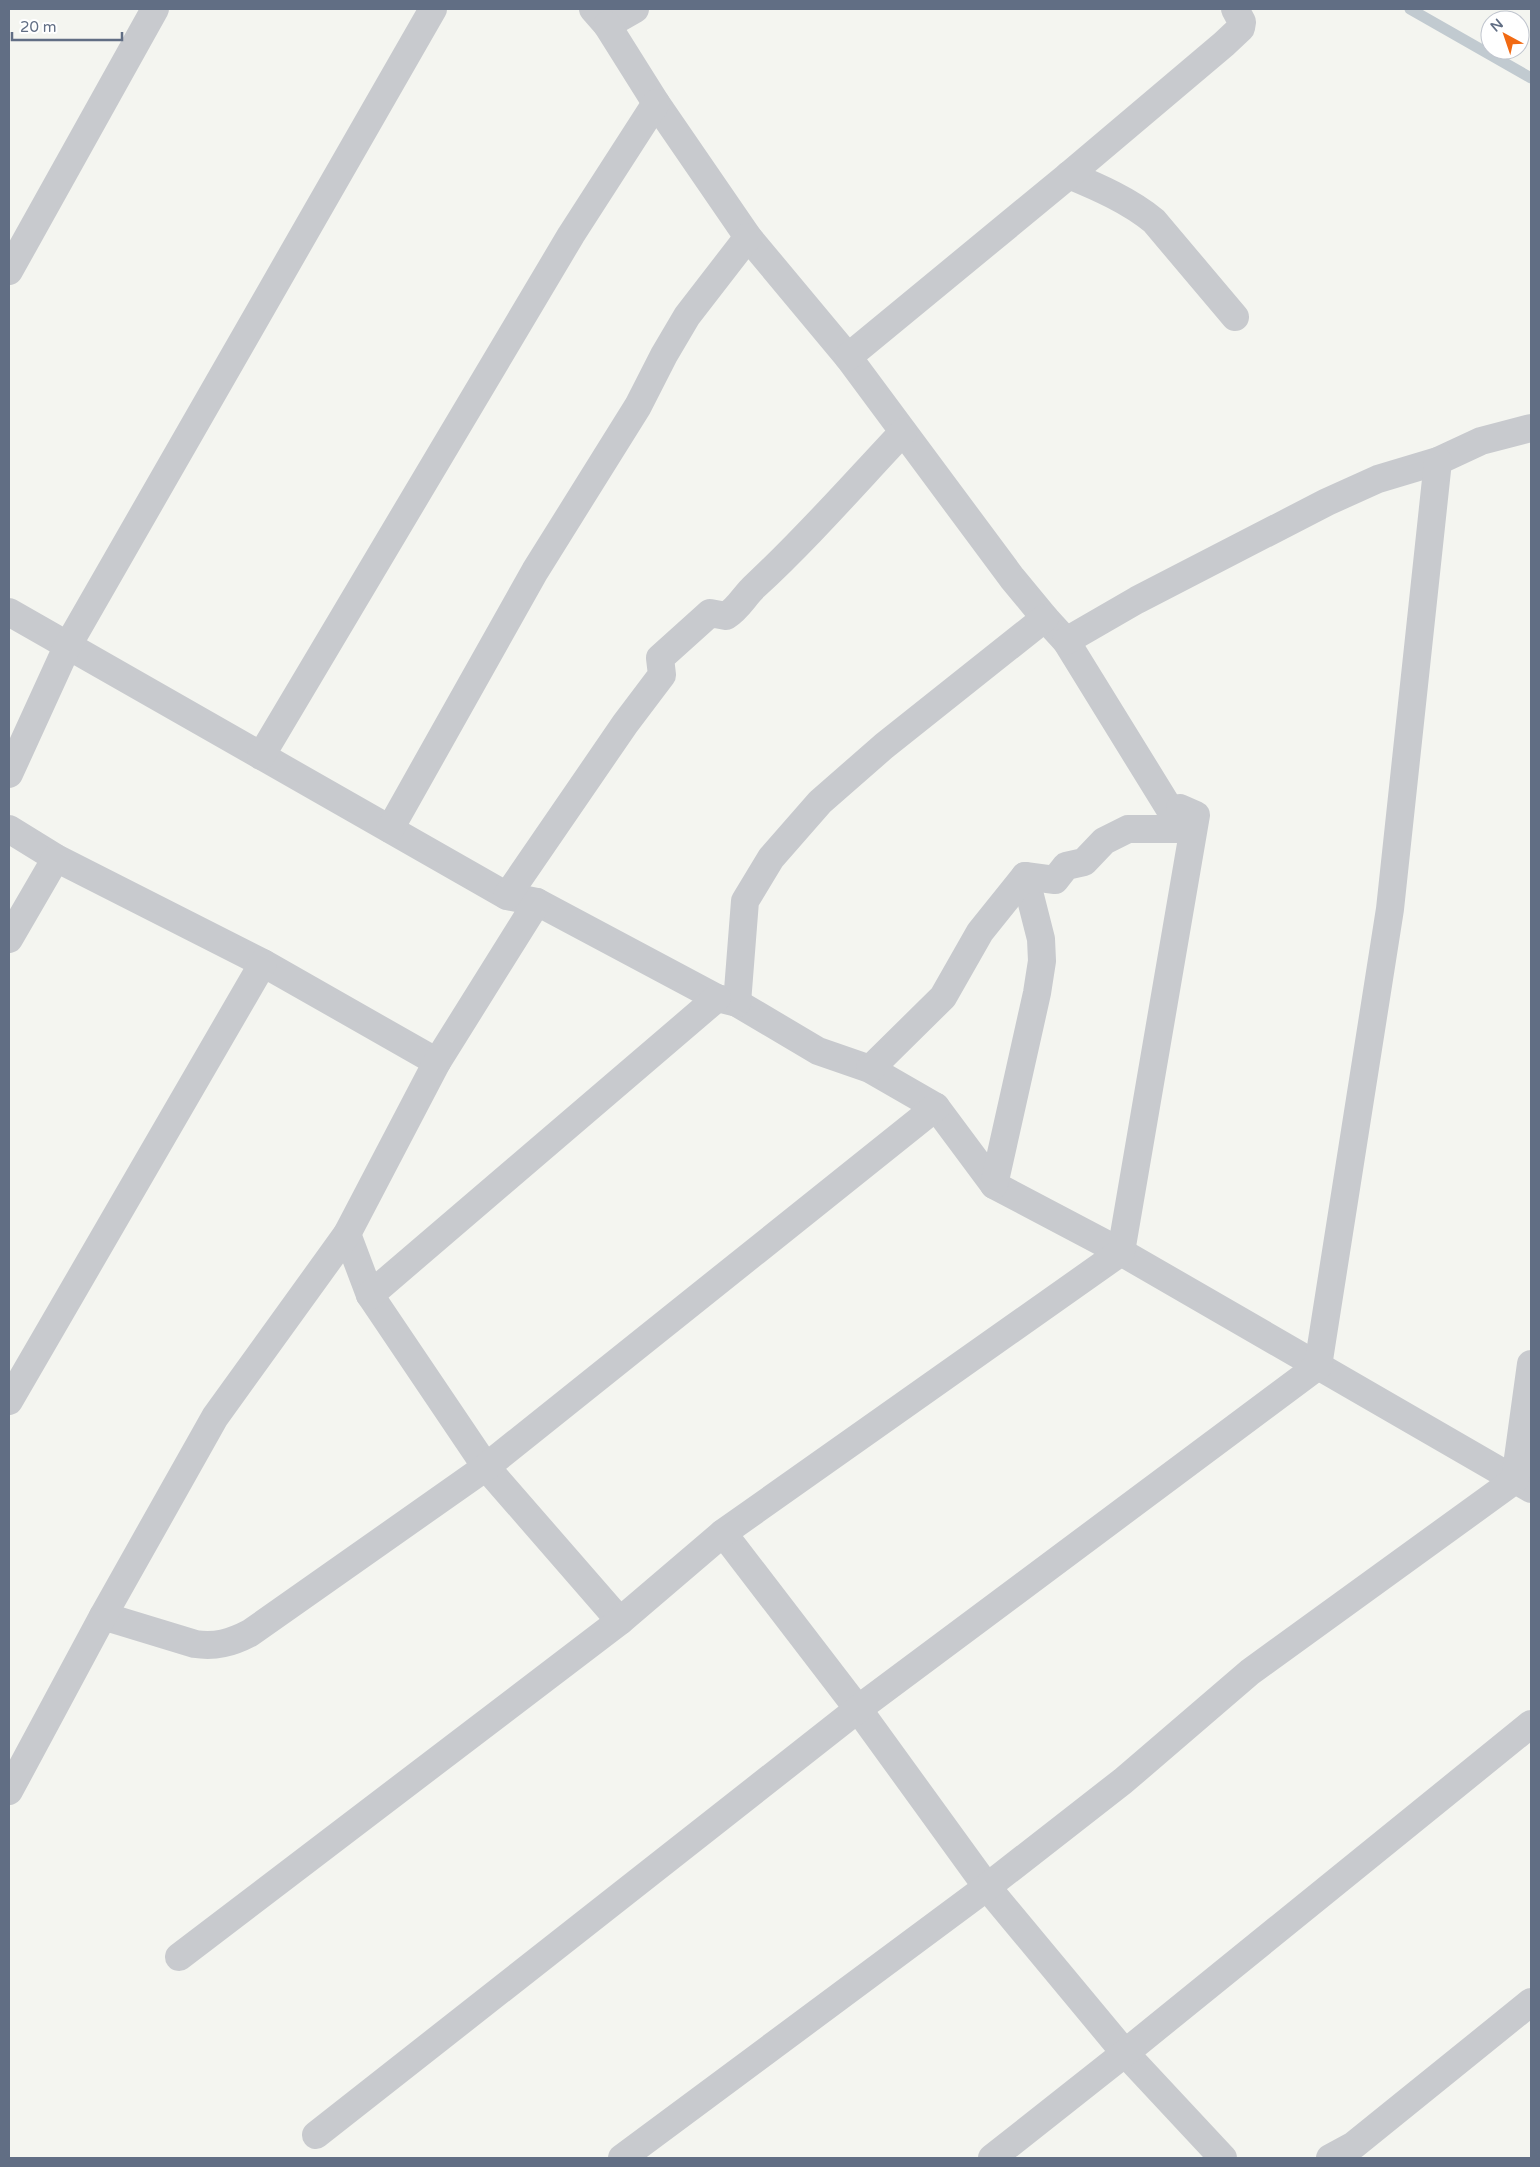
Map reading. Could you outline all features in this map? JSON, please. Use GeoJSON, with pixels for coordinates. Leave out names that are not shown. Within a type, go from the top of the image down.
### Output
{"type":"FeatureCollection","features":[{"type":"Feature","properties":{"kind":"street"},"geometry":{"type":"LineString","coordinates":[[9,271],[155,9]]}},
{"type":"Feature","properties":{"kind":"street"},"geometry":{"type":"LineString","coordinates":[[9,774],[67,647],[431,9]]}},
{"type":"Feature","properties":{"kind":"street"},"geometry":{"type":"LineString","coordinates":[[635,9],[600,17],[748,238],[848,357],[1045,618],[1066,641],[1182,829]]}},
{"type":"Feature","properties":{"kind":"street"},"geometry":{"type":"LineString","coordinates":[[848,357],[1235,35],[1241,28],[1242,22],[1235,9]]}},
{"type":"Feature","properties":{"kind":"street"},"geometry":{"type":"LineString","coordinates":[[261,756],[571,235],[656,103]]}},
{"type":"Feature","properties":{"kind":"street"},"geometry":{"type":"LineString","coordinates":[[1069,175],[1091,184],[1141,210],[1154,221],[1235,317]]}},
{"type":"Feature","properties":{"kind":"street"},"geometry":{"type":"LineString","coordinates":[[390,829],[535,571],[638,406],[664,355],[687,316],[748,238]]}},
{"type":"Feature","properties":{"kind":"street"},"geometry":{"type":"LineString","coordinates":[[1066,641],[1136,600],[1327,502],[1378,478],[1438,461],[1481,441],[1531,428]]}},
{"type":"Feature","properties":{"kind":"street"},"geometry":{"type":"LineString","coordinates":[[507,896],[625,724],[662,675],[660,658],[710,613],[726,616],[737,609],[751,590],[788,556],[903,432]]}},
{"type":"Feature","properties":{"kind":"street"},"geometry":{"type":"LineString","coordinates":[[316,2135],[858,1709],[1318,1366],[1390,909],[1438,461]]}},
{"type":"Feature","properties":{"kind":"street"},"geometry":{"type":"LineString","coordinates":[[9,612],[67,647],[507,896],[537,902],[727,1000],[818,1051],[870,1069],[936,1107],[994,1184],[1121,1252],[1523,1484]]}},
{"type":"Feature","properties":{"kind":"street"},"geometry":{"type":"LineString","coordinates":[[370,1295],[727,1000],[745,900],[771,858],[820,802],[884,746],[1045,618]]}},
{"type":"Feature","properties":{"kind":"street"},"geometry":{"type":"LineString","coordinates":[[179,1957],[620,1622],[723,1533],[1121,1252],[1196,815],[1180,808],[1182,829]]}},
{"type":"Feature","properties":{"kind":"street"},"geometry":{"type":"LineString","coordinates":[[9,829],[56,858],[263,963],[437,1062]]}},
{"type":"Feature","properties":{"kind":"street"},"geometry":{"type":"LineString","coordinates":[[1025,876],[1054,880],[1066,866],[1084,862],[1104,841],[1128,829],[1182,829]]}},
{"type":"Feature","properties":{"kind":"street"},"geometry":{"type":"LineString","coordinates":[[9,939],[56,858]]}},
{"type":"Feature","properties":{"kind":"street"},"geometry":{"type":"LineString","coordinates":[[870,1069],[943,997],[980,932],[1025,876]]}},
{"type":"Feature","properties":{"kind":"street"},"geometry":{"type":"LineString","coordinates":[[994,1184],[1037,993],[1042,961],[1041,939],[1025,876]]}},
{"type":"Feature","properties":{"kind":"street"},"geometry":{"type":"LineString","coordinates":[[9,1791],[103,1616],[215,1416],[347,1234],[437,1062],[537,902]]}},
{"type":"Feature","properties":{"kind":"street"},"geometry":{"type":"LineString","coordinates":[[9,1401],[263,963]]}},
{"type":"Feature","properties":{"kind":"street"},"geometry":{"type":"LineString","coordinates":[[103,1616],[195,1644],[210,1646],[236,1640],[250,1633],[486,1467],[936,1107]]}},
{"type":"Feature","properties":{"kind":"street"},"geometry":{"type":"LineString","coordinates":[[347,1234],[370,1295],[486,1467],[620,1622]]}},
{"type":"Feature","properties":{"kind":"street"},"geometry":{"type":"LineString","coordinates":[[1523,1484],[1531,1364]]}},
{"type":"Feature","properties":{"kind":"street"},"geometry":{"type":"LineString","coordinates":[[622,2158],[987,1887],[1123,1781],[1250,1672],[1523,1484]]}},
{"type":"Feature","properties":{"kind":"street"},"geometry":{"type":"LineString","coordinates":[[723,1533],[858,1709],[987,1887],[1125,2054],[1223,2158]]}},
{"type":"Feature","properties":{"kind":"street"},"geometry":{"type":"LineString","coordinates":[[992,2158],[1125,2054],[1531,1724]]}},
{"type":"Feature","properties":{"kind":"street"},"geometry":{"type":"LineString","coordinates":[[1330,2158],[1359,2152],[1531,2002]]}},
{"type":"Feature","properties":{"kind":"waterway"},"geometry":{"type":"LineString","coordinates":[[1410,9],[1531,78]]}}]}
